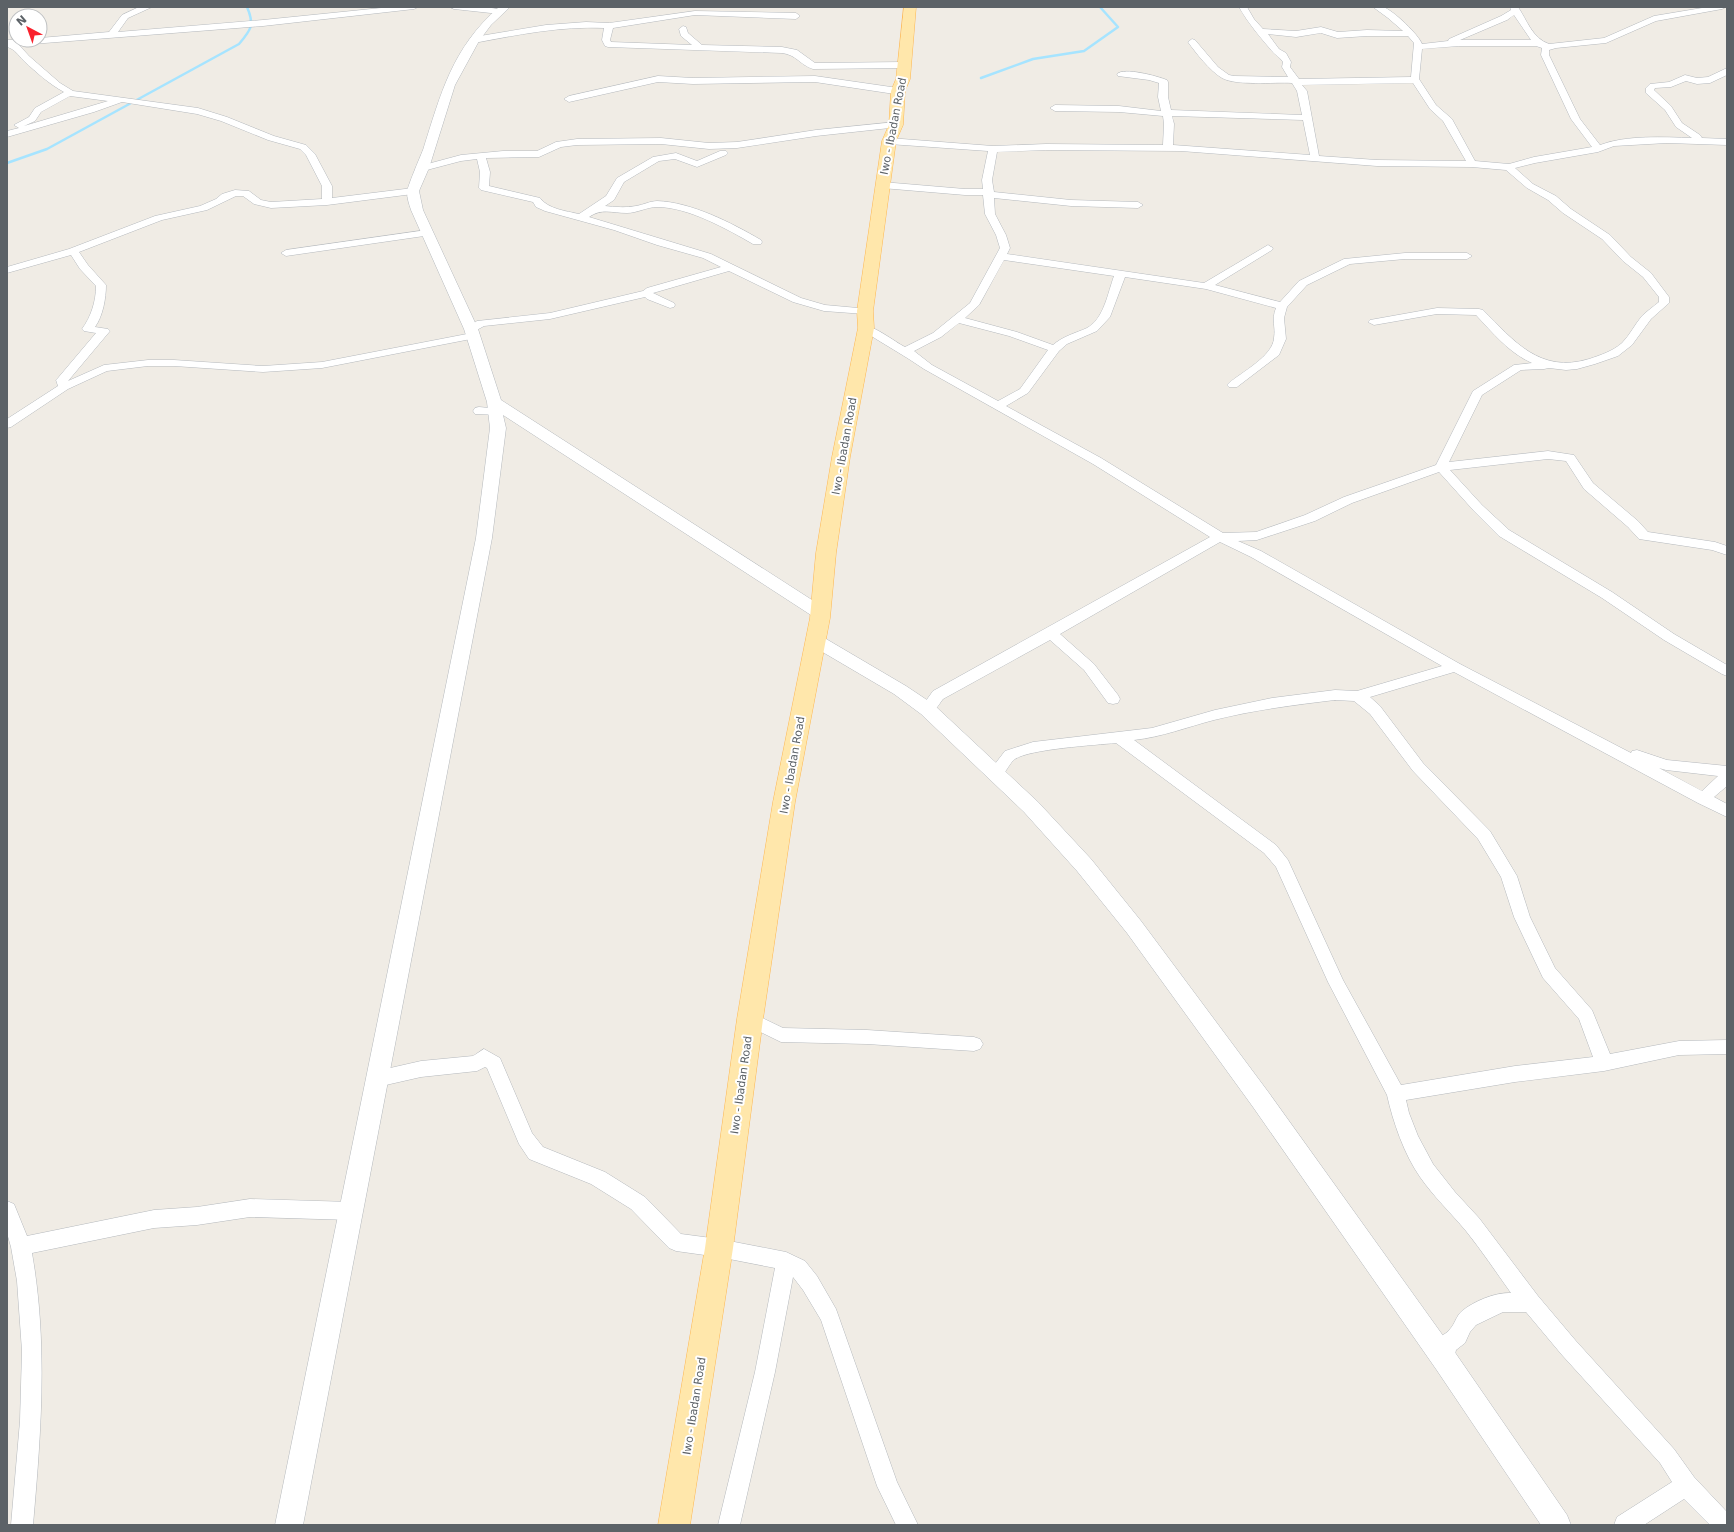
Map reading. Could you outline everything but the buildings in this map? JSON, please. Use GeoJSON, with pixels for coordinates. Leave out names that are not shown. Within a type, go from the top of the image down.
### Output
{"type":"FeatureCollection","features":[{"type":"Feature","properties":{"kind":"main road","name":"Iwo - Ibadan Road"},"geometry":{"type":"LineString","coordinates":[[674,1525],[719,1248],[750,1020],[784,802],[820,613],[824,589],[826,553],[841,457],[866,320],[882,185],[898,91],[903,79],[910,7]]}},
{"type":"Feature","properties":{"kind":"street"},"geometry":{"type":"LineString","coordinates":[[111,36],[124,16],[148,7]]}},
{"type":"Feature","properties":{"kind":"street"},"geometry":{"type":"LineString","coordinates":[[7,44],[262,23],[414,7]]}},
{"type":"Feature","properties":{"kind":"street"},"geometry":{"type":"LineString","coordinates":[[454,7],[503,9]]}},
{"type":"Feature","properties":{"kind":"street"},"geometry":{"type":"LineString","coordinates":[[1243,7],[1250,20],[1287,62],[1286,67],[1302,91],[1316,158]]}},
{"type":"Feature","properties":{"kind":"street"},"geometry":{"type":"LineString","coordinates":[[1417,48],[1466,43],[1537,43],[1548,47],[1606,40],[1654,19],[1722,7]]}},
{"type":"Feature","properties":{"kind":"street"},"geometry":{"type":"LineString","coordinates":[[289,1525],[484,538],[498,428],[490,408],[472,333],[417,210],[413,190],[423,168],[450,85],[461,61],[487,23],[503,9]]}},
{"type":"Feature","properties":{"kind":"street"},"geometry":{"type":"LineString","coordinates":[[1444,45],[1504,18],[1515,9],[1537,43]]}},
{"type":"Feature","properties":{"kind":"street"},"geometry":{"type":"LineString","coordinates":[[1374,10],[1398,22],[1412,34],[1418,43],[1415,80],[1433,107],[1447,119],[1472,164]]}},
{"type":"Feature","properties":{"kind":"street"},"geometry":{"type":"LineString","coordinates":[[474,40],[546,28],[632,24],[650,17],[695,13],[796,16]]}},
{"type":"Feature","properties":{"kind":"street"},"geometry":{"type":"LineString","coordinates":[[608,26],[606,40],[608,44],[790,51],[794,52],[813,66],[904,65]]}},
{"type":"Feature","properties":{"kind":"street"},"geometry":{"type":"LineString","coordinates":[[684,30],[684,34],[700,48]]}},
{"type":"Feature","properties":{"kind":"street"},"geometry":{"type":"LineString","coordinates":[[1260,31],[1296,34],[1321,30],[1337,35],[1367,33],[1412,34]]}},
{"type":"Feature","properties":{"kind":"street"},"geometry":{"type":"LineString","coordinates":[[1192,42],[1201,50],[1216,70],[1224,76],[1233,79],[1295,81],[1415,80]]}},
{"type":"Feature","properties":{"kind":"street"},"geometry":{"type":"LineString","coordinates":[[7,44],[15,46],[26,58],[57,85],[70,93],[130,100],[198,111],[224,119],[271,138],[303,147],[310,154],[327,186],[327,202]]}},
{"type":"Feature","properties":{"kind":"street"},"geometry":{"type":"LineString","coordinates":[[1548,47],[1545,49],[1545,55],[1576,119],[1598,149]]}},
{"type":"Feature","properties":{"kind":"street"},"geometry":{"type":"LineString","coordinates":[[813,66],[815,79]]}},
{"type":"Feature","properties":{"kind":"street"},"geometry":{"type":"LineString","coordinates":[[1697,141],[1697,137],[1679,125],[1668,108],[1649,91],[1650,88],[1653,86],[1671,84],[1685,78],[1697,81],[1710,80],[1727,71]]}},
{"type":"Feature","properties":{"kind":"street"},"geometry":{"type":"LineString","coordinates":[[1121,74],[1151,77],[1164,82],[1163,96],[1167,113],[1168,148]]}},
{"type":"Feature","properties":{"kind":"street"},"geometry":{"type":"LineString","coordinates":[[569,99],[658,79],[693,81],[815,79],[834,80],[877,89],[898,91]]}},
{"type":"Feature","properties":{"kind":"street"},"geometry":{"type":"LineString","coordinates":[[7,134],[36,116],[38,110],[70,93]]}},
{"type":"Feature","properties":{"kind":"street"},"geometry":{"type":"LineString","coordinates":[[7,134],[130,100]]}},
{"type":"Feature","properties":{"kind":"street"},"geometry":{"type":"LineString","coordinates":[[1054,108],[1119,109],[1167,113],[1290,116],[1307,118]]}},
{"type":"Feature","properties":{"kind":"street"},"geometry":{"type":"LineString","coordinates":[[423,168],[438,163],[480,156],[539,154],[559,144],[577,142],[661,141],[709,146],[737,145],[816,133],[892,133],[993,149],[1046,147],[1168,148],[1377,163],[1472,164],[1509,167],[1534,160],[1598,149],[1613,143],[1635,141],[1727,142]]}},
{"type":"Feature","properties":{"kind":"street"},"geometry":{"type":"LineString","coordinates":[[906,351],[937,335],[974,305],[1004,248],[1001,235],[990,214],[987,180],[993,149]]}},
{"type":"Feature","properties":{"kind":"street"},"geometry":{"type":"LineString","coordinates":[[580,218],[610,198],[620,180],[656,159],[676,156],[697,164],[723,153]]}},
{"type":"Feature","properties":{"kind":"street"},"geometry":{"type":"LineString","coordinates":[[480,156],[486,173],[484,188],[536,200],[540,205],[549,208],[707,256],[797,300],[866,320],[891,345],[906,351],[928,367],[1097,461],[1220,537],[1256,554],[1455,667],[1727,811]]}},
{"type":"Feature","properties":{"kind":"street"},"geometry":{"type":"LineString","coordinates":[[1374,322],[1437,311],[1479,312],[1510,343],[1526,355],[1545,363],[1571,366],[1601,358],[1616,352],[1625,346],[1636,334],[1647,317],[1664,303],[1664,297],[1647,275],[1627,259],[1606,237],[1567,211],[1552,198],[1530,186],[1509,167]]}},
{"type":"Feature","properties":{"kind":"street"},"geometry":{"type":"LineString","coordinates":[[882,185],[1071,203],[1138,205]]}},
{"type":"Feature","properties":{"kind":"street"},"geometry":{"type":"LineString","coordinates":[[7,270],[73,251],[159,218],[203,208],[235,193],[245,193],[258,202],[271,205],[327,202],[413,190]]}},
{"type":"Feature","properties":{"kind":"street"},"geometry":{"type":"LineString","coordinates":[[596,208],[619,210],[636,209],[656,204],[681,208],[725,225],[757,242]]}},
{"type":"Feature","properties":{"kind":"street"},"geometry":{"type":"LineString","coordinates":[[286,253],[428,233]]}},
{"type":"Feature","properties":{"kind":"street"},"geometry":{"type":"LineString","coordinates":[[1206,286],[1268,248]]}},
{"type":"Feature","properties":{"kind":"street"},"geometry":{"type":"LineString","coordinates":[[64,387],[62,380],[104,331],[88,329],[94,321],[102,293],[101,286],[84,267],[73,251]]}},
{"type":"Feature","properties":{"kind":"street"},"geometry":{"type":"LineString","coordinates":[[1000,256],[1120,275],[1206,286],[1282,306]]}},
{"type":"Feature","properties":{"kind":"street"},"geometry":{"type":"LineString","coordinates":[[1233,385],[1272,354],[1280,339],[1278,318],[1282,306],[1303,283],[1348,261],[1405,256],[1466,256]]}},
{"type":"Feature","properties":{"kind":"street"},"geometry":{"type":"LineString","coordinates":[[7,424],[64,387],[104,368],[127,364],[174,363],[263,369],[322,365],[472,333],[481,323],[550,316],[647,293],[651,290],[731,267]]}},
{"type":"Feature","properties":{"kind":"street"},"geometry":{"type":"LineString","coordinates":[[997,406],[1024,390],[1055,349],[1063,342],[1093,328],[1106,315],[1120,275]]}},
{"type":"Feature","properties":{"kind":"street"},"geometry":{"type":"LineString","coordinates":[[647,293],[651,297],[670,305]]}},
{"type":"Feature","properties":{"kind":"street"},"geometry":{"type":"LineString","coordinates":[[956,320],[1013,334],[1055,349]]}},
{"type":"Feature","properties":{"kind":"street"},"geometry":{"type":"LineString","coordinates":[[1441,467],[1477,393],[1518,367],[1557,365]]}},
{"type":"Feature","properties":{"kind":"street"},"geometry":{"type":"LineString","coordinates":[[490,408],[820,613]]}},
{"type":"Feature","properties":{"kind":"street"},"geometry":{"type":"LineString","coordinates":[[926,709],[938,695],[1220,537],[1257,536],[1310,518],[1348,500],[1441,467],[1548,454],[1570,458],[1588,486],[1633,524],[1644,536],[1715,546],[1727,551]]}},
{"type":"Feature","properties":{"kind":"street"},"geometry":{"type":"LineString","coordinates":[[1441,467],[1478,508],[1504,533],[1607,595],[1669,637],[1727,671]]}},
{"type":"Feature","properties":{"kind":"street"},"geometry":{"type":"LineString","coordinates":[[1051,633],[1089,667],[1113,699]]}},
{"type":"Feature","properties":{"kind":"street"},"geometry":{"type":"LineString","coordinates":[[815,640],[900,690],[926,709],[1031,807],[1084,865],[1134,927],[1261,1100],[1445,1360],[1557,1525]]}},
{"type":"Feature","properties":{"kind":"street"},"geometry":{"type":"LineString","coordinates":[[996,773],[1010,755],[1033,747],[1152,733],[1215,715],[1272,703],[1335,695],[1357,696],[1455,667]]}},
{"type":"Feature","properties":{"kind":"street"},"geometry":{"type":"LineString","coordinates":[[1357,696],[1375,710],[1418,767],[1484,835],[1509,876],[1522,918],[1549,973],[1586,1015],[1604,1063]]}},
{"type":"Feature","properties":{"kind":"street"},"geometry":{"type":"LineString","coordinates":[[1119,737],[1270,849],[1282,864],[1336,982],[1396,1094],[1400,1113],[1410,1139],[1426,1170],[1448,1198],[1472,1224],[1531,1303],[1569,1348],[1667,1456],[1686,1485],[1725,1525]]}},
{"type":"Feature","properties":{"kind":"street"},"geometry":{"type":"LineString","coordinates":[[1594,740],[1666,765],[1727,772]]}},
{"type":"Feature","properties":{"kind":"street"},"geometry":{"type":"LineString","coordinates":[[1704,799],[1727,777]]}},
{"type":"Feature","properties":{"kind":"street"},"geometry":{"type":"LineString","coordinates":[[750,1020],[781,1035],[867,1037],[974,1044]]}},
{"type":"Feature","properties":{"kind":"street"},"geometry":{"type":"LineString","coordinates":[[1396,1094],[1515,1074],[1604,1063],[1679,1048],[1727,1047]]}},
{"type":"Feature","properties":{"kind":"street"},"geometry":{"type":"LineString","coordinates":[[377,1079],[421,1069],[477,1063],[484,1057],[494,1063],[525,1138],[536,1153],[598,1178],[638,1202],[676,1242],[719,1248],[786,1261],[798,1268],[810,1283],[829,1316],[888,1486],[907,1525]]}},
{"type":"Feature","properties":{"kind":"street"},"geometry":{"type":"LineString","coordinates":[[21,1246],[154,1219],[197,1216],[250,1208],[351,1210]]}},
{"type":"Feature","properties":{"kind":"street"},"geometry":{"type":"LineString","coordinates":[[7,1210],[21,1246],[30,1308],[32,1383],[22,1525]]}},
{"type":"Feature","properties":{"kind":"street"},"geometry":{"type":"LineString","coordinates":[[729,1525],[765,1372],[786,1261]]}},
{"type":"Feature","properties":{"kind":"street"},"geometry":{"type":"LineString","coordinates":[[1445,1360],[1447,1345],[1458,1336],[1469,1318],[1484,1309],[1502,1302],[1531,1303]]}},
{"type":"Feature","properties":{"kind":"street"},"geometry":{"type":"LineString","coordinates":[[1625,1525],[1686,1485]]}},
{"type":"Feature","properties":{"kind":"waterway"},"geometry":{"type":"LineString","coordinates":[[7,163],[47,149],[239,44],[249,31],[251,23],[251,18],[247,7]]}},
{"type":"Feature","properties":{"kind":"waterway"},"geometry":{"type":"LineString","coordinates":[[981,78],[1033,59],[1084,51],[1118,27],[1100,7]]}}]}
